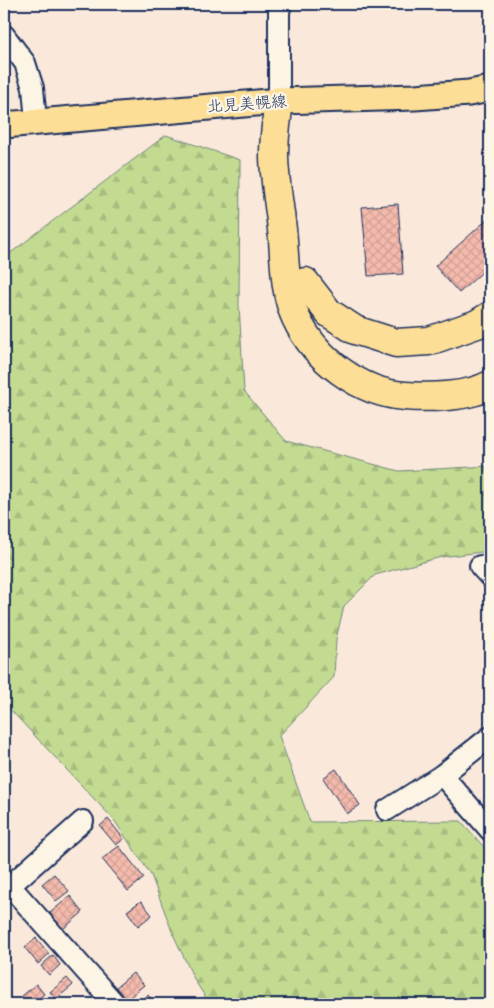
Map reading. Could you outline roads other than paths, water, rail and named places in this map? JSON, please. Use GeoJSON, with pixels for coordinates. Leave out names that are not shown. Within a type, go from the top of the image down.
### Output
{"type":"FeatureCollection","features":[{"type":"Feature","properties":{"kind":"highway"},"geometry":{"type":"LineString","coordinates":[[279,101],[291,151],[296,231],[305,282],[312,311],[327,335],[355,360],[377,373],[410,380],[441,380],[484,370],[488,382],[430,398],[396,396],[349,378],[314,348],[296,318],[288,293],[274,154],[279,101]]}},
{"type":"Feature","properties":{"kind":"highway"},"geometry":{"type":"LineString","coordinates":[[305,282],[329,312],[355,330],[396,343],[429,341],[477,324],[490,316]]}},
{"type":"Feature","properties":{"kind":"main road","name":"北見美幌線"},"geometry":{"type":"LineString","coordinates":[[4,125],[279,101],[415,97],[469,93],[490,89]]}},
{"type":"Feature","properties":{"kind":"street"},"geometry":{"type":"LineString","coordinates":[[279,101],[279,12],[281,4]]}},
{"type":"Feature","properties":{"kind":"street"},"geometry":{"type":"LineString","coordinates":[[4,35],[25,63],[33,88],[36,121]]}},
{"type":"Feature","properties":{"kind":"street"},"geometry":{"type":"LineString","coordinates":[[387,810],[442,775],[490,737]]}},
{"type":"Feature","properties":{"kind":"street"},"geometry":{"type":"LineString","coordinates":[[442,775],[490,830]]}},
{"type":"Feature","properties":{"kind":"street"},"geometry":{"type":"LineString","coordinates":[[82,821],[7,889],[115,1004]]}}]}
